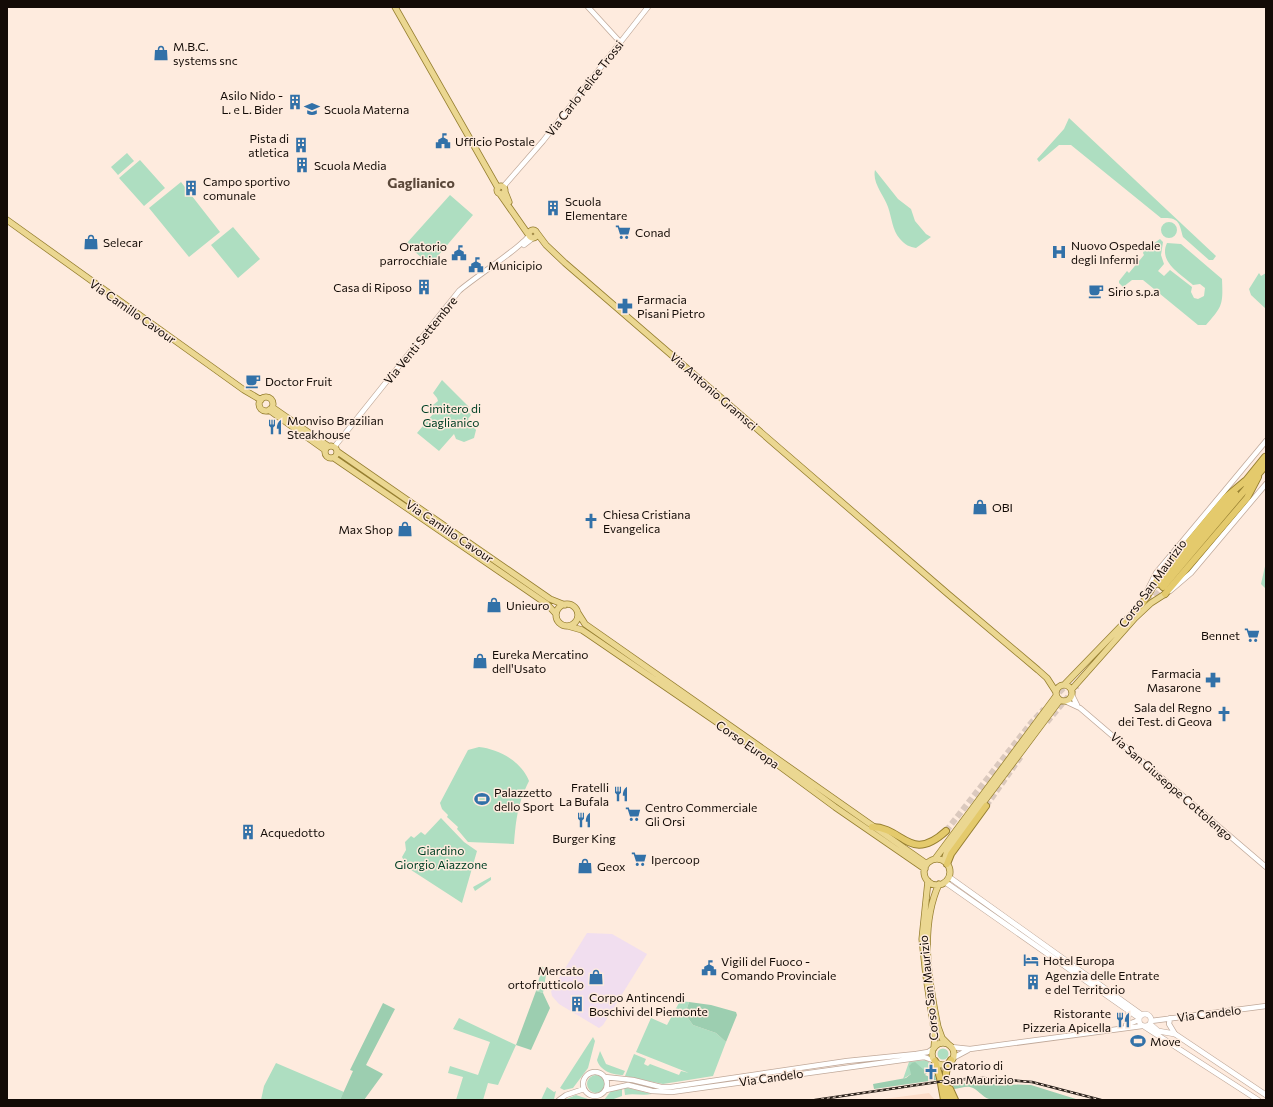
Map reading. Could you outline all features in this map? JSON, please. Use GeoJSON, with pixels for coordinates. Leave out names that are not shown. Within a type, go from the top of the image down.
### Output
{"type":"FeatureCollection","features":[{"type":"Feature","properties":{"kind":"highway"},"geometry":{"type":"LineString","coordinates":[[1265,457],[1161,586],[1266,465]]}},
{"type":"Feature","properties":{"kind":"highway"},"geometry":{"type":"LineString","coordinates":[[1165,594],[1247,498],[1257,483],[1259,474]]}},
{"type":"Feature","properties":{"kind":"highway"},"geometry":{"type":"LineString","coordinates":[[1127,620],[1142,604],[1157,580],[1226,497],[1245,481]]}},
{"type":"Feature","properties":{"kind":"highway"},"geometry":{"type":"LineString","coordinates":[[945,862],[986,806]]}},
{"type":"Feature","properties":{"kind":"highway"},"geometry":{"type":"LineString","coordinates":[[872,827],[880,827],[910,844],[921,845],[932,842],[946,832]]}},
{"type":"Feature","properties":{"kind":"highway"},"geometry":{"type":"LineString","coordinates":[[949,1100],[946,1067],[952,1059]]}},
{"type":"Feature","properties":{"kind":"highway"},"geometry":{"type":"LineString","coordinates":[[935,1062],[944,1100]]}},
{"type":"Feature","properties":{"kind":"highway"},"geometry":{"type":"LineString","coordinates":[[947,1085],[955,1100]]}},
{"type":"Feature","properties":{"kind":"main road","name":"Via Antonio Gramsci"},"geometry":{"type":"LineString","coordinates":[[395,7],[488,168],[532,234],[1047,678]]}},
{"type":"Feature","properties":{"kind":"main road","name":"Via Camillo Cavour"},"geometry":{"type":"LineString","coordinates":[[7,220],[238,386],[261,400]]}},
{"type":"Feature","properties":{"kind":"main road","name":"Via Camillo Cavour"},"geometry":{"type":"LineString","coordinates":[[261,400],[269,397],[272,400],[271,408]]}},
{"type":"Feature","properties":{"kind":"main road","name":"Via Camillo Cavour"},"geometry":{"type":"LineString","coordinates":[[261,400],[261,408],[264,410],[271,408]]}},
{"type":"Feature","properties":{"kind":"main road","name":"Via Camillo Cavour"},"geometry":{"type":"LineString","coordinates":[[271,408],[329,448],[338,452],[555,602],[564,605]]}},
{"type":"Feature","properties":{"kind":"main road","name":"Via Camillo Cavour"},"geometry":{"type":"LineString","coordinates":[[329,448],[327,457],[334,458],[547,604],[554,611]]}},
{"type":"Feature","properties":{"kind":"main road"},"geometry":{"type":"LineString","coordinates":[[334,458],[338,452]]}},
{"type":"Feature","properties":{"kind":"main road","name":"Corso San Maurizio"},"geometry":{"type":"LineString","coordinates":[[1127,620],[1063,685],[1059,697],[1070,699],[1072,692],[1135,618],[1165,594]]}},
{"type":"Feature","properties":{"kind":"main road"},"geometry":{"type":"LineString","coordinates":[[564,605],[574,607],[578,613],[577,620],[568,626],[559,623],[554,611],[564,605]]}},
{"type":"Feature","properties":{"kind":"main road","name":"Corso Europa"},"geometry":{"type":"LineString","coordinates":[[578,613],[585,624],[815,784],[926,866]]}},
{"type":"Feature","properties":{"kind":"main road","name":"Corso Europa"},"geometry":{"type":"LineString","coordinates":[[568,626],[582,630],[588,634],[759,751],[835,807],[926,866]]}},
{"type":"Feature","properties":{"kind":"main road"},"geometry":{"type":"LineString","coordinates":[[1047,678],[1063,685],[1072,692]]}},
{"type":"Feature","properties":{"kind":"main road"},"geometry":{"type":"LineString","coordinates":[[1047,678],[1059,697]]}},
{"type":"Feature","properties":{"kind":"main road"},"geometry":{"type":"LineString","coordinates":[[935,859],[945,862],[950,870],[947,879],[939,884],[928,881],[926,877],[926,866],[935,859],[1059,697]]}},
{"type":"Feature","properties":{"kind":"main road"},"geometry":{"type":"LineString","coordinates":[[945,862],[947,851],[1059,697]]}},
{"type":"Feature","properties":{"kind":"main road"},"geometry":{"type":"LineString","coordinates":[[947,879],[1128,1011],[1140,1018],[1149,1016],[1147,1024]]}},
{"type":"Feature","properties":{"kind":"main road"},"geometry":{"type":"LineString","coordinates":[[947,879],[1147,1024],[1256,1099]]}},
{"type":"Feature","properties":{"kind":"main road","name":"Corso San Maurizio"},"geometry":{"type":"LineString","coordinates":[[928,881],[922,939],[935,1036],[934,1048]]}},
{"type":"Feature","properties":{"kind":"main road","name":"Corso San Maurizio"},"geometry":{"type":"LineString","coordinates":[[939,884],[932,900],[928,916],[927,953],[938,1027],[942,1038],[950,1046]]}},
{"type":"Feature","properties":{"kind":"main road"},"geometry":{"type":"LineString","coordinates":[[1125,1025],[1128,1011]]}},
{"type":"Feature","properties":{"kind":"main road"},"geometry":{"type":"LineString","coordinates":[[1147,1024],[1158,1031],[1175,1034],[1266,1095]]}},
{"type":"Feature","properties":{"kind":"main road"},"geometry":{"type":"LineString","coordinates":[[941,1043],[950,1046],[953,1052],[952,1059],[945,1064],[935,1062],[932,1055],[934,1048],[941,1043]]}},
{"type":"Feature","properties":{"kind":"street"},"geometry":{"type":"LineString","coordinates":[[588,7],[620,42]]}},
{"type":"Feature","properties":{"kind":"street","name":"Via Carlo Felice Trossi"},"geometry":{"type":"LineString","coordinates":[[501,189],[543,142],[648,7]]}},
{"type":"Feature","properties":{"kind":"street","name":"Via Venti Settembre"},"geometry":{"type":"LineString","coordinates":[[329,448],[459,291],[484,270],[517,247],[520,247],[532,234]]}},
{"type":"Feature","properties":{"kind":"street","name":"Corso San Maurizio"},"geometry":{"type":"LineString","coordinates":[[1127,620],[1130,614],[1143,599],[1156,573],[1266,442]]}},
{"type":"Feature","properties":{"kind":"street","name":"Corso San Maurizio"},"geometry":{"type":"LineString","coordinates":[[1165,594],[1191,573],[1266,484]]}},
{"type":"Feature","properties":{"kind":"street","name":"Via San Giuseppe Cottolengo"},"geometry":{"type":"LineString","coordinates":[[1072,692],[1078,706]]}},
{"type":"Feature","properties":{"kind":"street","name":"Via San Giuseppe Cottolengo"},"geometry":{"type":"LineString","coordinates":[[1059,697],[1078,706],[1266,867]]}},
{"type":"Feature","properties":{"kind":"street","name":"Via Candelo"},"geometry":{"type":"LineString","coordinates":[[950,1046],[970,1049],[1125,1025],[1147,1024],[1170,1018],[1266,1006]]}},
{"type":"Feature","properties":{"kind":"street","name":"Via Candelo"},"geometry":{"type":"LineString","coordinates":[[1125,1025],[1140,1018]]}},
{"type":"Feature","properties":{"kind":"street"},"geometry":{"type":"LineString","coordinates":[[1170,1018],[1169,1024],[1175,1034]]}},
{"type":"Feature","properties":{"kind":"street","name":"Via Candelo"},"geometry":{"type":"LineString","coordinates":[[605,1077],[633,1080],[661,1088],[847,1061],[916,1054],[928,1052],[934,1048]]}},
{"type":"Feature","properties":{"kind":"street","name":"Via Candelo"},"geometry":{"type":"LineString","coordinates":[[952,1059],[970,1049]]}},
{"type":"Feature","properties":{"kind":"street","name":"Via Candelo"},"geometry":{"type":"LineString","coordinates":[[606,1090],[628,1085],[652,1091],[672,1092],[924,1057],[935,1062]]}},
{"type":"Feature","properties":{"kind":"street"},"geometry":{"type":"LineString","coordinates":[[597,1072],[605,1077],[608,1083],[606,1090],[601,1095],[593,1096],[584,1089],[584,1081],[590,1073],[597,1072]]}},
{"type":"Feature","properties":{"kind":"street"},"geometry":{"type":"LineString","coordinates":[[558,1100],[566,1095],[584,1089]]}},
{"type":"Feature","properties":{"kind":"shaded area","name":"Mercato ortofrutticolo"},"geometry":{"type":"Polygon","coordinates":[[[587,933],[612,934],[647,954],[603,1025],[599,1028],[559,1004],[552,996],[551,991],[587,933]]]}},
{"type":"Feature","properties":{"kind":"shaded area"},"geometry":{"type":"Polygon","coordinates":[[[929,1093],[935,1100],[876,1100],[929,1093]]]}},
{"type":"Feature","properties":{"kind":"green space"},"geometry":{"type":"Polygon","coordinates":[[[1069,118],[1216,256],[1213,260],[1209,260],[1183,237],[1179,224],[1175,220],[1171,218],[1161,218],[1071,145],[1059,145],[1039,162],[1037,159],[1064,129],[1069,118]]]}},
{"type":"Feature","properties":{"kind":"green space"},"geometry":{"type":"Polygon","coordinates":[[[127,153],[134,161],[118,175],[111,167],[127,153]]]}},
{"type":"Feature","properties":{"kind":"green space"},"geometry":{"type":"Polygon","coordinates":[[[140,160],[165,188],[144,206],[119,178],[140,160]]]}},
{"type":"Feature","properties":{"kind":"green space"},"geometry":{"type":"Polygon","coordinates":[[[875,170],[898,199],[911,209],[915,221],[926,234],[931,237],[916,248],[904,243],[895,232],[888,207],[875,180],[875,170]]]}},
{"type":"Feature","properties":{"kind":"green space"},"geometry":{"type":"Polygon","coordinates":[[[181,182],[220,232],[189,257],[149,208],[181,182]]]}},
{"type":"Feature","properties":{"kind":"green space"},"geometry":{"type":"Polygon","coordinates":[[[450,195],[473,215],[430,265],[406,244],[450,195]]]}},
{"type":"Feature","properties":{"kind":"green space"},"geometry":{"type":"Polygon","coordinates":[[[1169,222],[1175,224],[1177,230],[1175,236],[1169,238],[1163,236],[1161,230],[1163,224],[1169,222]]]}},
{"type":"Feature","properties":{"kind":"green space"},"geometry":{"type":"Polygon","coordinates":[[[233,227],[260,259],[238,278],[211,245],[233,227]]]}},
{"type":"Feature","properties":{"kind":"green space"},"geometry":{"type":"Polygon","coordinates":[[[1160,239],[1163,242],[1161,255],[1164,264],[1158,271],[1164,276],[1170,270],[1192,287],[1191,292],[1194,298],[1198,299],[1204,296],[1205,288],[1200,284],[1193,285],[1172,267],[1166,256],[1165,250],[1167,243],[1181,244],[1222,279],[1221,304],[1219,309],[1206,325],[1198,325],[1143,280],[1132,280],[1123,287],[1119,283],[1127,271],[1129,273],[1144,255],[1144,250],[1160,239]]]}},
{"type":"Feature","properties":{"kind":"green space"},"geometry":{"type":"Polygon","coordinates":[[[1259,273],[1261,276],[1266,273],[1266,309],[1251,295],[1249,289],[1259,273]]]}},
{"type":"Feature","properties":{"kind":"green space","name":"Cimitero di Gaglianico"},"geometry":{"type":"Polygon","coordinates":[[[442,380],[469,407],[467,410],[471,415],[468,419],[476,430],[474,438],[464,442],[456,439],[454,434],[439,451],[417,433],[433,414],[433,405],[438,401],[433,393],[442,380]]]}},
{"type":"Feature","properties":{"kind":"green space"},"geometry":{"type":"Polygon","coordinates":[[[1266,562],[1266,589],[1261,584],[1266,562]]]}},
{"type":"Feature","properties":{"kind":"green space","name":"Palazzetto dello Sport"},"geometry":{"type":"Polygon","coordinates":[[[479,747],[494,750],[515,762],[526,774],[529,781],[522,796],[518,811],[514,844],[468,842],[457,829],[458,827],[447,817],[448,815],[442,809],[440,803],[468,750],[479,747]]]}},
{"type":"Feature","properties":{"kind":"green space","name":"Giardino Giorgio Aiazzone"},"geometry":{"type":"Polygon","coordinates":[[[441,818],[464,842],[477,851],[462,903],[408,868],[402,857],[406,850],[405,842],[411,836],[414,838],[421,832],[425,835],[441,818]]]}},
{"type":"Feature","properties":{"kind":"green space"},"geometry":{"type":"Polygon","coordinates":[[[491,877],[491,880],[475,891],[473,887],[491,877]]]}},
{"type":"Feature","properties":{"kind":"green space"},"geometry":{"type":"Polygon","coordinates":[[[538,966],[543,967],[546,975],[543,993],[536,991],[541,971],[538,966]]]}},
{"type":"Feature","properties":{"kind":"green space"},"geometry":{"type":"Polygon","coordinates":[[[536,991],[543,993],[550,1008],[531,1050],[516,1045],[536,991]]]}},
{"type":"Feature","properties":{"kind":"green space"},"geometry":{"type":"Polygon","coordinates":[[[680,1001],[689,1002],[685,1014],[693,1025],[716,1033],[726,1042],[713,1076],[663,1084],[625,1076],[634,1054],[646,1059],[644,1064],[648,1066],[650,1064],[679,1075],[681,1071],[689,1073],[636,1052],[651,1018],[667,1025],[680,1001]]]}},
{"type":"Feature","properties":{"kind":"green space"},"geometry":{"type":"Polygon","coordinates":[[[689,1002],[711,1005],[736,1012],[737,1015],[726,1042],[716,1033],[693,1025],[685,1014],[689,1002]]]}},
{"type":"Feature","properties":{"kind":"green space"},"geometry":{"type":"Polygon","coordinates":[[[383,1003],[395,1009],[366,1065],[383,1074],[364,1100],[340,1100],[353,1071],[350,1070],[383,1003]]]}},
{"type":"Feature","properties":{"kind":"green space"},"geometry":{"type":"Polygon","coordinates":[[[459,1018],[516,1045],[498,1085],[488,1083],[483,1100],[456,1100],[463,1077],[448,1073],[450,1066],[478,1075],[490,1042],[453,1029],[459,1018]]]}},
{"type":"Feature","properties":{"kind":"green space"},"geometry":{"type":"Polygon","coordinates":[[[593,1037],[595,1041],[588,1068],[573,1088],[564,1090],[560,1088],[593,1037]]]}},
{"type":"Feature","properties":{"kind":"green space"},"geometry":{"type":"Polygon","coordinates":[[[943,1048],[947,1050],[949,1054],[947,1058],[943,1060],[939,1058],[937,1054],[939,1050],[943,1048]]]}},
{"type":"Feature","properties":{"kind":"green space"},"geometry":{"type":"Polygon","coordinates":[[[600,1051],[606,1064],[625,1071],[623,1075],[607,1072],[601,1067],[597,1060],[600,1051]]]}},
{"type":"Feature","properties":{"kind":"green space"},"geometry":{"type":"Polygon","coordinates":[[[926,1060],[935,1067],[938,1079],[936,1080],[935,1071],[932,1068],[911,1074],[903,1079],[909,1062],[926,1060]]]}},
{"type":"Feature","properties":{"kind":"green space"},"geometry":{"type":"Polygon","coordinates":[[[915,1062],[924,1070],[932,1068],[925,1075],[930,1077],[935,1075],[936,1080],[874,1089],[873,1084],[906,1078],[911,1074],[909,1066],[915,1062]]]}},
{"type":"Feature","properties":{"kind":"green space"},"geometry":{"type":"Polygon","coordinates":[[[276,1063],[344,1092],[340,1100],[261,1100],[264,1086],[276,1063]]]}},
{"type":"Feature","properties":{"kind":"green space"},"geometry":{"type":"Polygon","coordinates":[[[596,1075],[602,1078],[605,1084],[602,1090],[596,1093],[590,1090],[587,1084],[590,1078],[596,1075]]]}},
{"type":"Feature","properties":{"kind":"green space"},"geometry":{"type":"Polygon","coordinates":[[[952,1083],[1031,1085],[1079,1100],[989,1099],[970,1087],[954,1089],[952,1083]]]}},
{"type":"Feature","properties":{"kind":"green space"},"geometry":{"type":"Polygon","coordinates":[[[547,1087],[554,1092],[556,1091],[554,1099],[541,1100],[547,1087]]]}},
{"type":"Feature","properties":{"kind":"green space"},"geometry":{"type":"Polygon","coordinates":[[[622,1087],[622,1096],[611,1100],[604,1100],[611,1091],[622,1087]]]}},
{"type":"Feature","properties":{"kind":"green space"},"geometry":{"type":"Polygon","coordinates":[[[624,1087],[652,1094],[625,1095],[624,1087]]]}},
{"type":"Feature","properties":{"kind":"green space"},"geometry":{"type":"Polygon","coordinates":[[[576,1095],[591,1100],[564,1100],[576,1095]]]}},
{"type":"Feature","properties":{"kind":"tunnel"},"geometry":{"type":"LineString","coordinates":[[1149,603],[1163,587]]}},
{"type":"Feature","properties":{"kind":"tunnel"},"geometry":{"type":"LineString","coordinates":[[1053,699],[1070,681]]}},
{"type":"Feature","properties":{"kind":"tunnel"},"geometry":{"type":"LineString","coordinates":[[1047,722],[1077,686]]}},
{"type":"Feature","properties":{"kind":"tunnel"},"geometry":{"type":"LineString","coordinates":[[946,831],[1031,723],[1044,709]]}},
{"type":"Feature","properties":{"kind":"tunnel"},"geometry":{"type":"LineString","coordinates":[[986,806],[1022,755]]}},
{"type":"Feature","properties":{"kind":"railway"},"geometry":{"type":"LineString","coordinates":[[815,1100],[951,1080],[983,1078],[1032,1082],[1101,1100]]}},
{"type":"Feature","properties":{"kind":"place","name":"M.B.C. systems snc"},"geometry":{"type":"Point","coordinates":[161,53]}},
{"type":"Feature","properties":{"kind":"place","name":"Asilo Nido - L. e L. Bider"},"geometry":{"type":"Point","coordinates":[295,102]}},
{"type":"Feature","properties":{"kind":"place","name":"Scuola Materna"},"geometry":{"type":"Point","coordinates":[312,109]}},
{"type":"Feature","properties":{"kind":"place","name":"Ufficio Postale"},"geometry":{"type":"Point","coordinates":[443,141]}},
{"type":"Feature","properties":{"kind":"place","name":"Pista di atletica"},"geometry":{"type":"Point","coordinates":[301,145]}},
{"type":"Feature","properties":{"kind":"place","name":"Scuola Media"},"geometry":{"type":"Point","coordinates":[302,165]}},
{"type":"Feature","properties":{"kind":"place","name":"Campo sportivo comunale"},"geometry":{"type":"Point","coordinates":[191,188]}},
{"type":"Feature","properties":{"kind":"place","name":"Scuola Elementare"},"geometry":{"type":"Point","coordinates":[553,208]}},
{"type":"Feature","properties":{"kind":"place","name":"Conad"},"geometry":{"type":"Point","coordinates":[623,232]}},
{"type":"Feature","properties":{"kind":"place","name":"Selecar"},"geometry":{"type":"Point","coordinates":[91,242]}},
{"type":"Feature","properties":{"kind":"place","name":"Nuovo Ospedale degli Infermi"},"geometry":{"type":"Point","coordinates":[1059,252]}},
{"type":"Feature","properties":{"kind":"place","name":"Oratorio parrocchiale"},"geometry":{"type":"Point","coordinates":[459,253]}},
{"type":"Feature","properties":{"kind":"place","name":"Municipio"},"geometry":{"type":"Point","coordinates":[476,265]}},
{"type":"Feature","properties":{"kind":"place","name":"Casa di Riposo"},"geometry":{"type":"Point","coordinates":[424,287]}},
{"type":"Feature","properties":{"kind":"place","name":"Sirio s.p.a"},"geometry":{"type":"Point","coordinates":[1096,291]}},
{"type":"Feature","properties":{"kind":"place","name":"Farmacia Pisani Pietro"},"geometry":{"type":"Point","coordinates":[625,306]}},
{"type":"Feature","properties":{"kind":"place","name":"Doctor Fruit"},"geometry":{"type":"Point","coordinates":[253,381]}},
{"type":"Feature","properties":{"kind":"place","name":"Monviso Brazilian Steakhouse"},"geometry":{"type":"Point","coordinates":[275,427]}},
{"type":"Feature","properties":{"kind":"place","name":"OBI"},"geometry":{"type":"Point","coordinates":[980,507]}},
{"type":"Feature","properties":{"kind":"place","name":"Chiesa Cristiana Evangelica"},"geometry":{"type":"Point","coordinates":[591,521]}},
{"type":"Feature","properties":{"kind":"place","name":"Max Shop"},"geometry":{"type":"Point","coordinates":[405,529]}},
{"type":"Feature","properties":{"kind":"place","name":"Unieuro"},"geometry":{"type":"Point","coordinates":[494,605]}},
{"type":"Feature","properties":{"kind":"place","name":"Bennet"},"geometry":{"type":"Point","coordinates":[1252,635]}},
{"type":"Feature","properties":{"kind":"place","name":"Eureka Mercatino dell'Usato"},"geometry":{"type":"Point","coordinates":[480,661]}},
{"type":"Feature","properties":{"kind":"place","name":"Farmacia Masarone"},"geometry":{"type":"Point","coordinates":[1213,680]}},
{"type":"Feature","properties":{"kind":"place","name":"Sala del Regno dei Test. di Geova"},"geometry":{"type":"Point","coordinates":[1224,714]}},
{"type":"Feature","properties":{"kind":"place","name":"Fratelli La Bufala"},"geometry":{"type":"Point","coordinates":[621,794]}},
{"type":"Feature","properties":{"kind":"place","name":"Palazzetto dello Sport"},"geometry":{"type":"Point","coordinates":[482,799]}},
{"type":"Feature","properties":{"kind":"place","name":"Centro Commerciale Gli Orsi"},"geometry":{"type":"Point","coordinates":[633,814]}},
{"type":"Feature","properties":{"kind":"place","name":"Burger King"},"geometry":{"type":"Point","coordinates":[584,820]}},
{"type":"Feature","properties":{"kind":"place","name":"Acquedotto"},"geometry":{"type":"Point","coordinates":[248,832]}},
{"type":"Feature","properties":{"kind":"place","name":"Ipercoop"},"geometry":{"type":"Point","coordinates":[639,859]}},
{"type":"Feature","properties":{"kind":"place","name":"Geox"},"geometry":{"type":"Point","coordinates":[585,866]}},
{"type":"Feature","properties":{"kind":"place","name":"Hotel Europa"},"geometry":{"type":"Point","coordinates":[1031,960]}},
{"type":"Feature","properties":{"kind":"place","name":"Vigili del Fuoco - Comando Provinciale"},"geometry":{"type":"Point","coordinates":[709,968]}},
{"type":"Feature","properties":{"kind":"place","name":"Mercato ortofrutticolo"},"geometry":{"type":"Point","coordinates":[596,977]}},
{"type":"Feature","properties":{"kind":"place","name":"Agenzia delle Entrate e del Territorio"},"geometry":{"type":"Point","coordinates":[1033,982]}},
{"type":"Feature","properties":{"kind":"place","name":"Corpo Antincendi Boschivi del Piemonte"},"geometry":{"type":"Point","coordinates":[577,1004]}},
{"type":"Feature","properties":{"kind":"place","name":"Ristorante Pizzeria Apicella"},"geometry":{"type":"Point","coordinates":[1123,1020]}},
{"type":"Feature","properties":{"kind":"place","name":"Move"},"geometry":{"type":"Point","coordinates":[1138,1041]}},
{"type":"Feature","properties":{"kind":"place","name":"Oratorio di San Maurizio"},"geometry":{"type":"Point","coordinates":[931,1072]}},
{"type":"Feature","properties":{"kind":"district","name":"Gaglianico"},"geometry":{"type":"Point","coordinates":[421,182]}}]}
